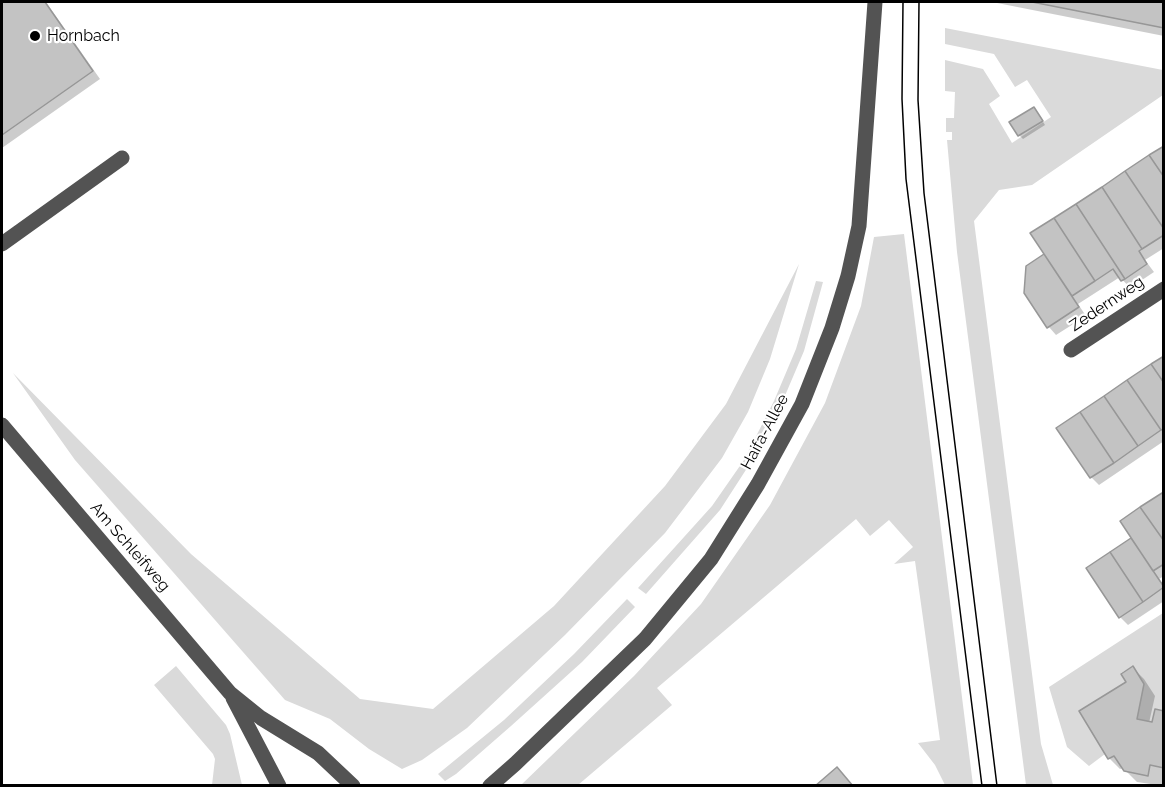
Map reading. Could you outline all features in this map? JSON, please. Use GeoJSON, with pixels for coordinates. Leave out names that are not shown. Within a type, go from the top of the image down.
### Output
{"type":"FeatureCollection","features":[{"type":"Feature","properties":{"kind":"street","name":"Haifa-Allee"},"geometry":{"type":"LineString","coordinates":[[490,786],[645,639],[711,560],[741,514],[802,404],[832,328],[860,226],[875,2]]}},
{"type":"Feature","properties":{"kind":"street"},"geometry":{"type":"LineString","coordinates":[[2,244],[122,158]]}},
{"type":"Feature","properties":{"kind":"street","name":"Zedernweg"},"geometry":{"type":"LineString","coordinates":[[1071,350],[1164,289]]}},
{"type":"Feature","properties":{"kind":"street","name":"Am Schleifweg"},"geometry":{"type":"LineString","coordinates":[[2,425],[230,693],[270,724],[318,753],[353,786]]}},
{"type":"Feature","properties":{"kind":"street","name":"Am Schleifweg"},"geometry":{"type":"LineString","coordinates":[[230,693],[279,786]]}},
{"type":"Feature","properties":{"kind":"shaded area"},"geometry":{"type":"Polygon","coordinates":[[[945,28],[1163,70],[1163,95],[1032,185],[999,190],[974,221],[1041,744],[1053,785],[1026,785],[957,252],[947,140],[952,140],[952,132],[946,132],[946,118],[954,118],[955,92],[945,91],[945,60],[983,69],[1000,96],[989,104],[1012,143],[1051,117],[1027,80],[1015,87],[994,54],[945,44],[945,28]]]}},
{"type":"Feature","properties":{"kind":"shaded area"},"geometry":{"type":"Polygon","coordinates":[[[904,234],[973,785],[945,785],[935,765],[918,743],[940,740],[915,561],[894,564],[913,547],[889,520],[870,536],[856,519],[657,688],[672,705],[578,785],[521,785],[634,676],[701,604],[770,505],[825,403],[861,306],[874,237],[904,234]]]}},
{"type":"Feature","properties":{"kind":"shaded area"},"geometry":{"type":"Polygon","coordinates":[[[799,264],[770,359],[748,412],[722,458],[665,533],[565,635],[467,728],[422,760],[402,769],[369,749],[330,719],[285,700],[75,460],[13,373],[191,554],[360,699],[433,709],[554,606],[665,486],[726,404],[799,264]]]}},
{"type":"Feature","properties":{"kind":"shaded area"},"geometry":{"type":"Polygon","coordinates":[[[816,281],[823,282],[804,351],[781,405],[751,462],[720,510],[646,594],[638,588],[712,506],[744,460],[774,401],[796,349],[816,281]]]}},
{"type":"Feature","properties":{"kind":"shaded area"},"geometry":{"type":"Polygon","coordinates":[[[627,599],[635,607],[582,662],[456,774],[445,781],[438,774],[504,720],[574,654],[627,599]]]}},
{"type":"Feature","properties":{"kind":"shaded area"},"geometry":{"type":"Polygon","coordinates":[[[1163,613],[1163,711],[1155,710],[1152,722],[1137,719],[1144,684],[1133,666],[1121,673],[1126,682],[1079,711],[1105,754],[1089,766],[1067,747],[1049,687],[1163,613]]]}},
{"type":"Feature","properties":{"kind":"shaded area"},"geometry":{"type":"Polygon","coordinates":[[[176,666],[226,725],[242,785],[212,785],[215,759],[213,754],[154,685],[176,666]]]}},
{"type":"Feature","properties":{"kind":"building","name":"Hornbach"},"geometry":{"type":"Polygon","coordinates":[[[2,2],[45,2],[93,71],[2,135],[2,2]]]}},
{"type":"Feature","properties":{"kind":"building"},"geometry":{"type":"Polygon","coordinates":[[[1032,2],[1164,2],[1164,28],[1032,2]]]}},
{"type":"Feature","properties":{"kind":"building"},"geometry":{"type":"Polygon","coordinates":[[[1034,107],[1043,121],[1018,136],[1009,122],[1034,107]]]}},
{"type":"Feature","properties":{"kind":"building"},"geometry":{"type":"Polygon","coordinates":[[[1164,146],[1164,177],[1149,155],[1164,146]]]}},
{"type":"Feature","properties":{"kind":"building"},"geometry":{"type":"Polygon","coordinates":[[[1149,155],[1164,177],[1164,229],[1125,171],[1149,155]]]}},
{"type":"Feature","properties":{"kind":"building"},"geometry":{"type":"Polygon","coordinates":[[[1125,171],[1164,229],[1164,235],[1142,249],[1102,187],[1125,171]]]}},
{"type":"Feature","properties":{"kind":"building"},"geometry":{"type":"Polygon","coordinates":[[[1102,187],[1142,249],[1139,251],[1147,264],[1125,279],[1076,204],[1102,187]]]}},
{"type":"Feature","properties":{"kind":"building"},"geometry":{"type":"Polygon","coordinates":[[[1076,204],[1125,279],[1121,281],[1113,269],[1095,281],[1054,218],[1076,204]]]}},
{"type":"Feature","properties":{"kind":"building"},"geometry":{"type":"Polygon","coordinates":[[[1054,218],[1095,281],[1072,296],[1030,233],[1054,218]]]}},
{"type":"Feature","properties":{"kind":"building"},"geometry":{"type":"Polygon","coordinates":[[[1044,254],[1079,307],[1047,328],[1024,293],[1026,266],[1044,254]]]}},
{"type":"Feature","properties":{"kind":"building"},"geometry":{"type":"Polygon","coordinates":[[[1164,356],[1164,383],[1151,364],[1164,356]]]}},
{"type":"Feature","properties":{"kind":"building"},"geometry":{"type":"Polygon","coordinates":[[[1151,364],[1164,383],[1164,429],[1161,430],[1127,380],[1151,364]]]}},
{"type":"Feature","properties":{"kind":"building"},"geometry":{"type":"Polygon","coordinates":[[[1127,380],[1161,430],[1138,446],[1104,396],[1127,380]]]}},
{"type":"Feature","properties":{"kind":"building"},"geometry":{"type":"Polygon","coordinates":[[[1104,396],[1138,446],[1114,463],[1080,412],[1104,396]]]}},
{"type":"Feature","properties":{"kind":"building"},"geometry":{"type":"Polygon","coordinates":[[[1080,412],[1114,463],[1090,478],[1056,428],[1080,412]]]}},
{"type":"Feature","properties":{"kind":"building"},"geometry":{"type":"Polygon","coordinates":[[[1162,493],[1164,495],[1164,541],[1140,507],[1162,493]]]}},
{"type":"Feature","properties":{"kind":"building"},"geometry":{"type":"Polygon","coordinates":[[[1140,507],[1164,541],[1164,564],[1153,571],[1120,521],[1140,507]]]}},
{"type":"Feature","properties":{"kind":"building"},"geometry":{"type":"Polygon","coordinates":[[[1131,538],[1164,587],[1143,602],[1110,552],[1131,538]]]}},
{"type":"Feature","properties":{"kind":"building"},"geometry":{"type":"Polygon","coordinates":[[[1110,552],[1143,602],[1119,618],[1086,568],[1110,552]]]}},
{"type":"Feature","properties":{"kind":"building"},"geometry":{"type":"Polygon","coordinates":[[[1133,666],[1144,684],[1137,719],[1152,722],[1155,709],[1164,711],[1164,768],[1150,765],[1148,776],[1124,771],[1114,756],[1108,759],[1079,711],[1126,682],[1121,674],[1133,666]]]}},
{"type":"Feature","properties":{"kind":"building"},"geometry":{"type":"Polygon","coordinates":[[[837,767],[853,786],[815,786],[837,767]]]}},
{"type":"Feature","properties":{"kind":"tram line"},"geometry":{"type":"LineString","coordinates":[[903,2],[902,99],[906,179],[982,786]]}},
{"type":"Feature","properties":{"kind":"tram line"},"geometry":{"type":"LineString","coordinates":[[919,2],[918,100],[924,193],[997,786]]}},
{"type":"Feature","properties":{"kind":"place","name":"Hornbach"},"geometry":{"type":"Point","coordinates":[35,36]}}]}
